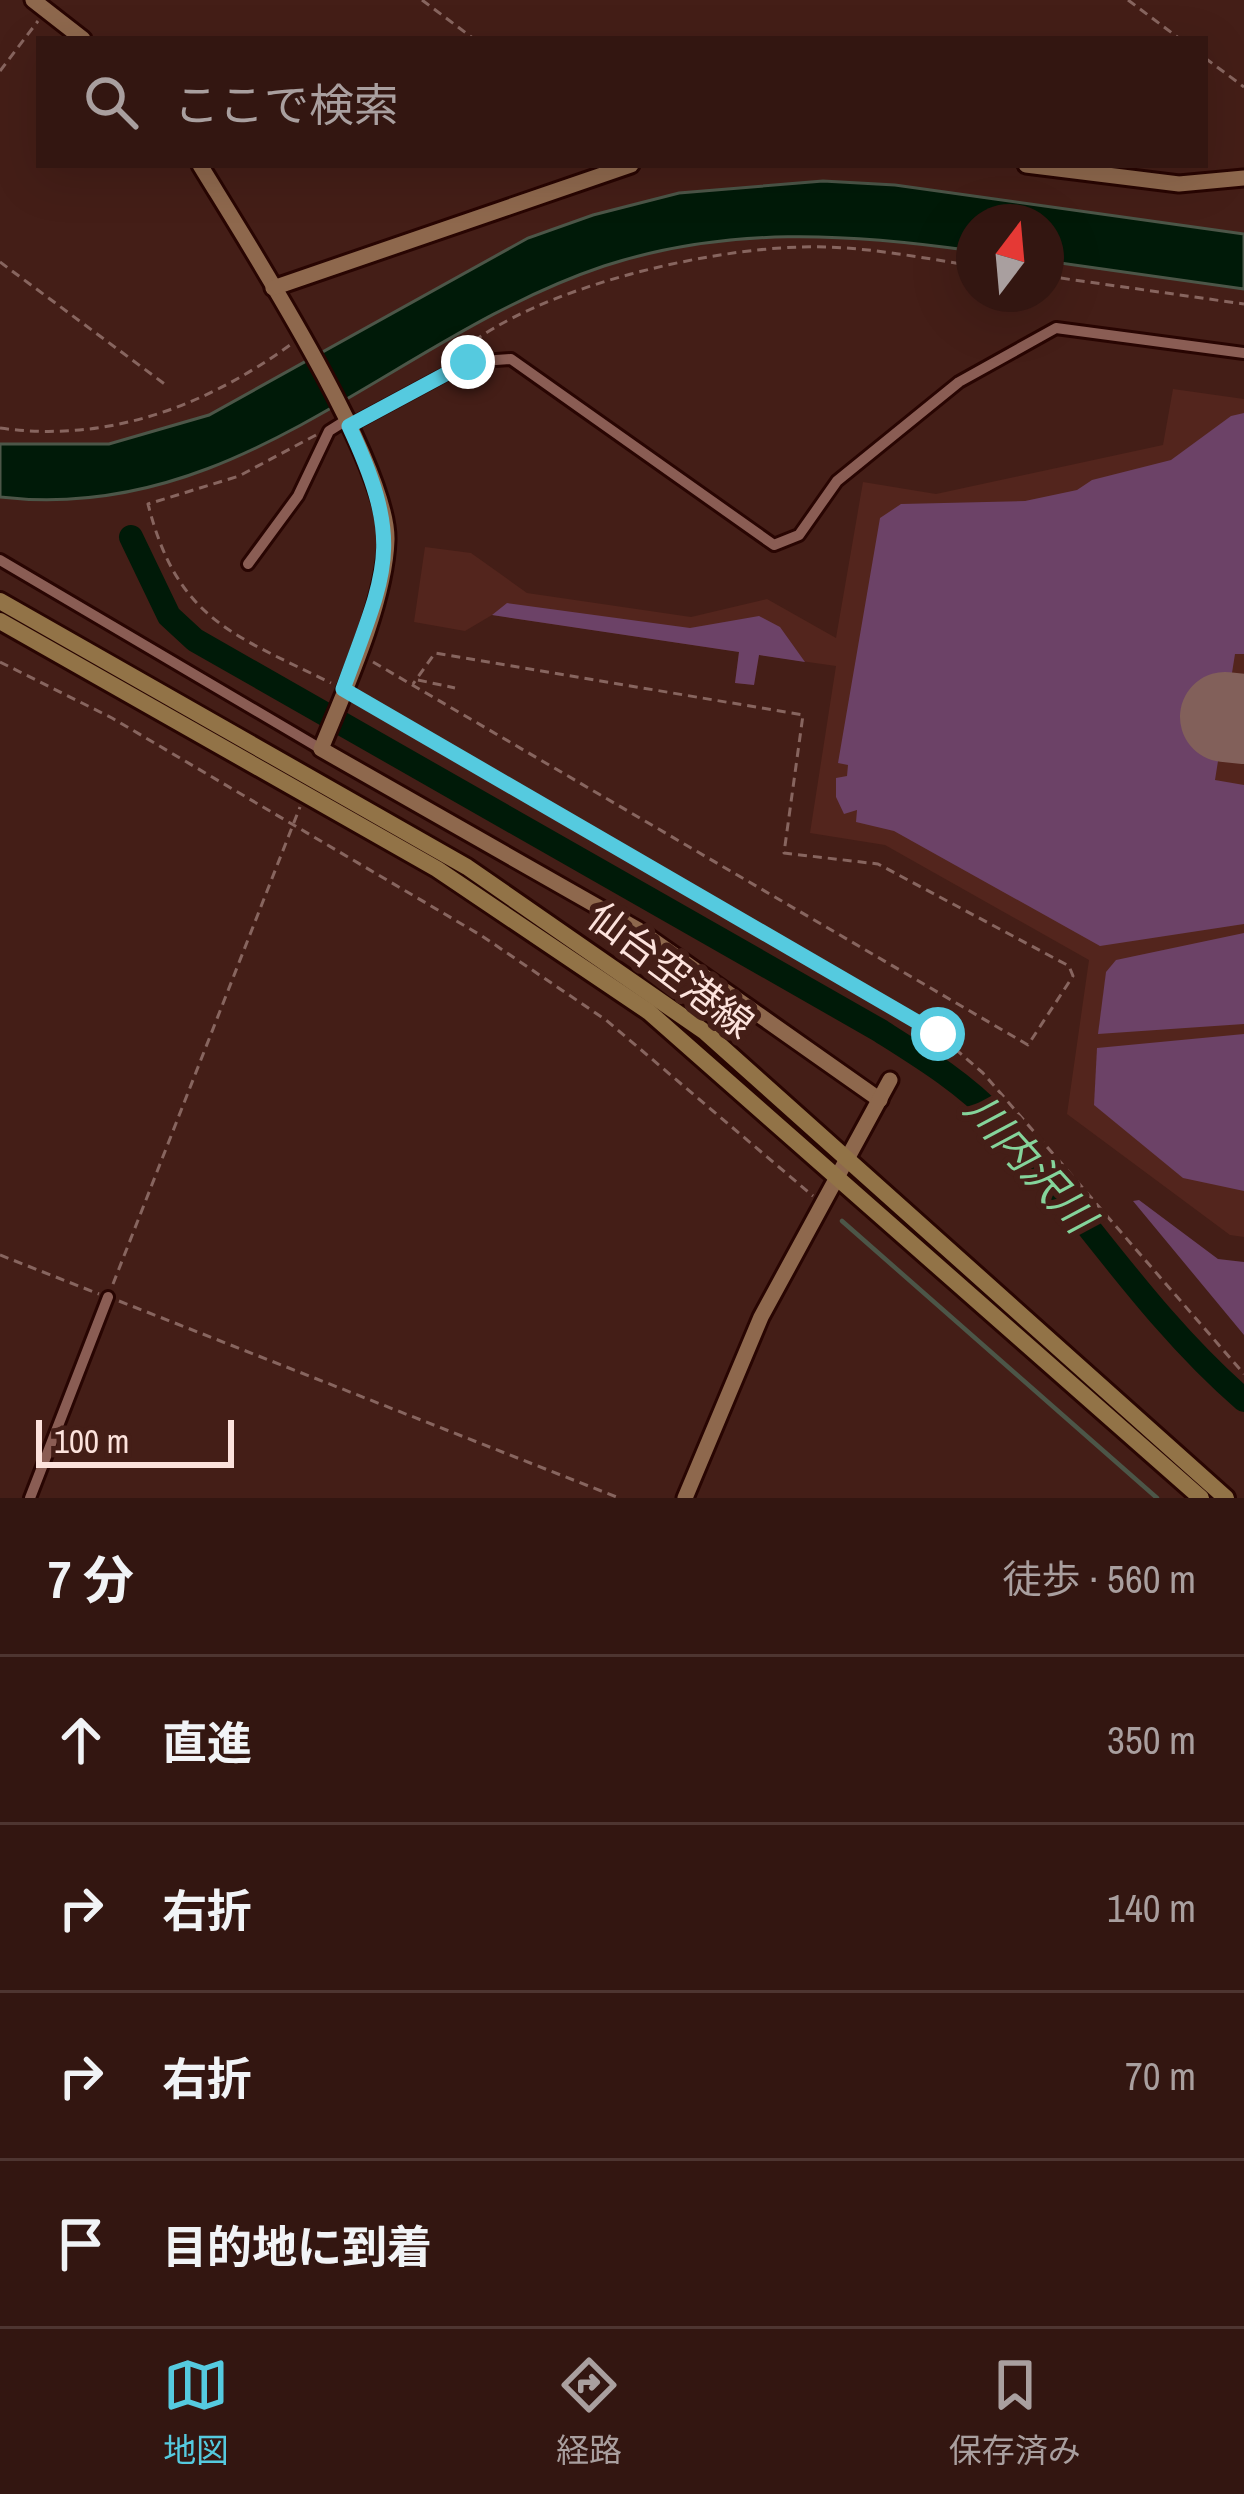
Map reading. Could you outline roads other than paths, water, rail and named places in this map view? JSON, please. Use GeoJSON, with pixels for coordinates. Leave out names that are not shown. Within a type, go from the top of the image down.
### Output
{"type":"FeatureCollection","features":[{"type":"Feature","properties":{"kind":"main road","name":"仙台空港線"},"geometry":{"type":"LineString","coordinates":[[0,601],[387,820],[543,915],[705,1032],[1226,1498]]}},
{"type":"Feature","properties":{"kind":"main road","name":"仙台空港線"},"geometry":{"type":"LineString","coordinates":[[0,621],[514,916],[649,1012],[841,1176],[1201,1498]]}},
{"type":"Feature","properties":{"kind":"street"},"geometry":{"type":"LineString","coordinates":[[39,5],[78,36]]}},
{"type":"Feature","properties":{"kind":"street"},"geometry":{"type":"LineString","coordinates":[[202,168],[273,288],[376,482],[387,538],[381,578],[323,745]]}},
{"type":"Feature","properties":{"kind":"street"},"geometry":{"type":"LineString","coordinates":[[273,288],[622,168]]}},
{"type":"Feature","properties":{"kind":"street"},"geometry":{"type":"LineString","coordinates":[[1050,168],[1179,184],[1244,178]]}},
{"type":"Feature","properties":{"kind":"street"},"geometry":{"type":"LineString","coordinates":[[248,564],[298,496],[329,431],[468,362],[495,358],[525,365],[774,545],[800,535],[837,481],[959,382],[1056,328],[1244,353]]}},
{"type":"Feature","properties":{"kind":"street"},"geometry":{"type":"LineString","coordinates":[[0,560],[637,929],[880,1100]]}},
{"type":"Feature","properties":{"kind":"street"},"geometry":{"type":"LineString","coordinates":[[685,1498],[761,1317],[890,1080]]}},
{"type":"Feature","properties":{"kind":"street"},"geometry":{"type":"LineString","coordinates":[[30,1498],[108,1297]]}},
{"type":"Feature","properties":{"kind":"waterway","name":"川内沢川"},"geometry":{"type":"LineString","coordinates":[[131,537],[169,616],[195,640],[879,1030],[956,1081],[997,1118],[1146,1299],[1244,1400]]}},
{"type":"Feature","properties":{"kind":"waterway"},"geometry":{"type":"LineString","coordinates":[[842,1221],[1157,1498]]}}]}
